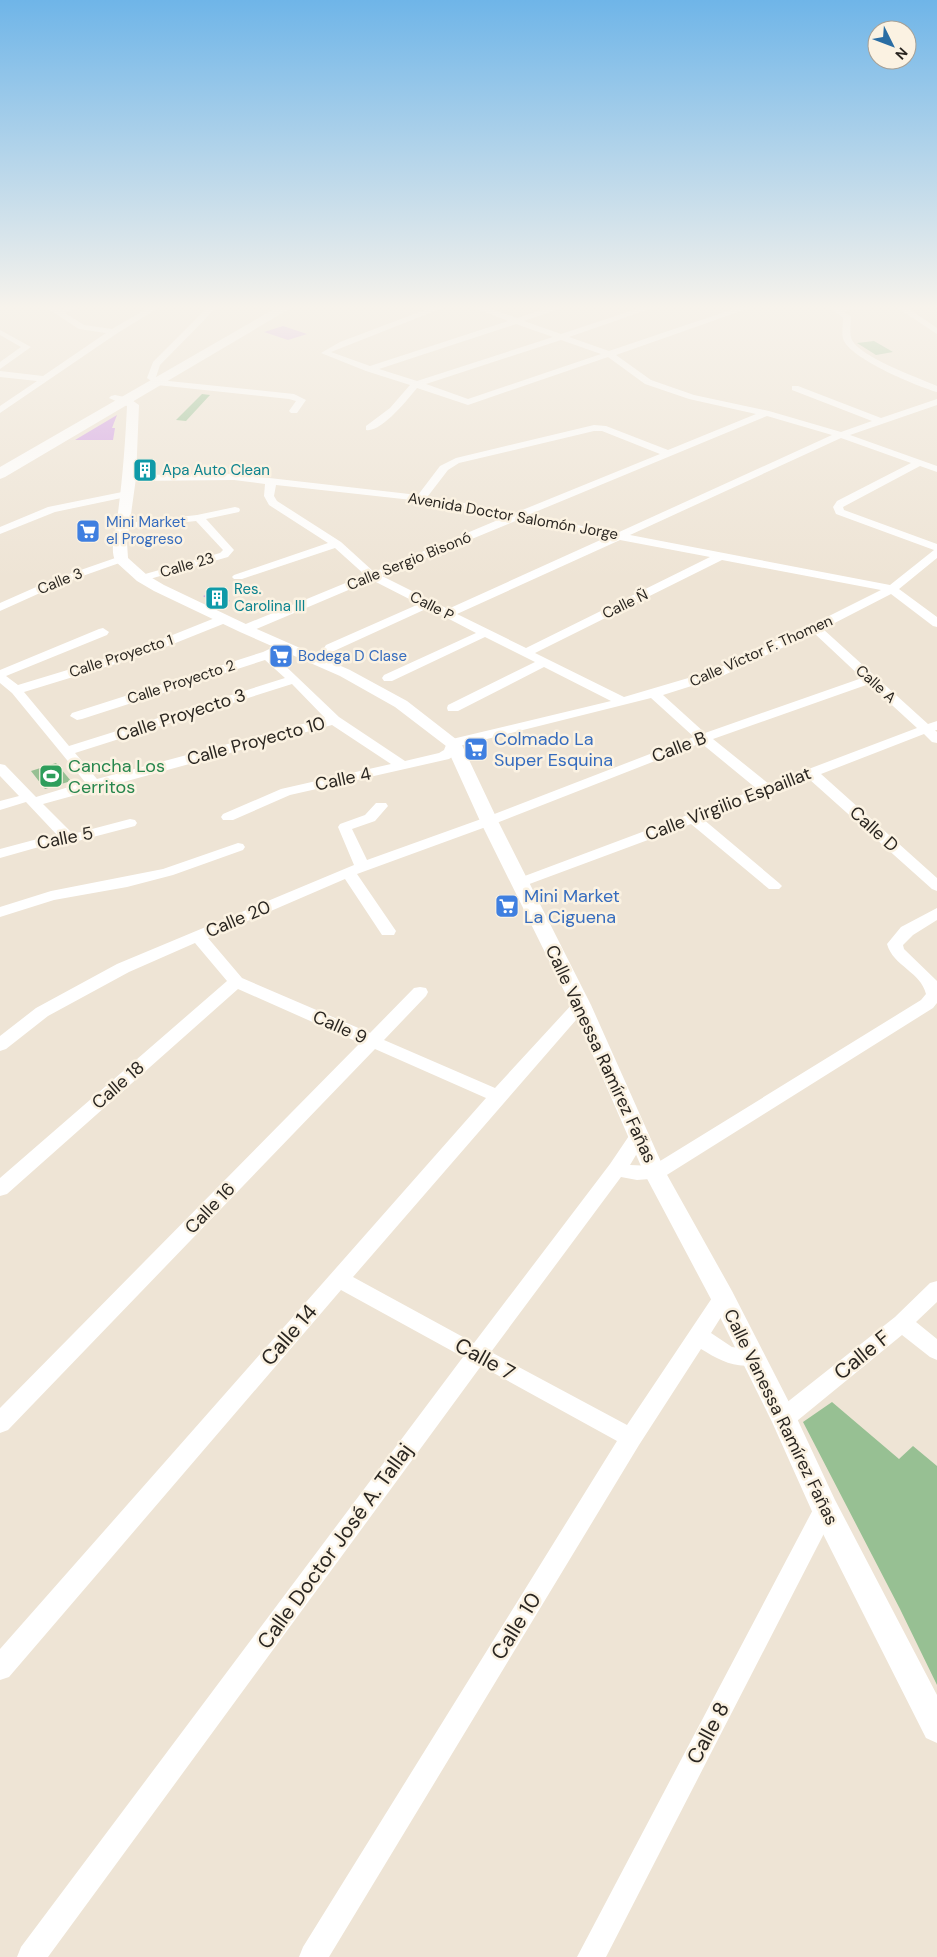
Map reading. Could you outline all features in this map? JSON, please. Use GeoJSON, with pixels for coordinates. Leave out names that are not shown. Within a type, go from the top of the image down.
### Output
{"type":"FeatureCollection","features":[{"type":"Feature","properties":{"kind":"main road"},"geometry":{"type":"LineString","coordinates":[[0,466],[125,396]]}},
{"type":"Feature","properties":{"kind":"main road"},"geometry":{"type":"LineString","coordinates":[[0,474],[120,399]]}},
{"type":"Feature","properties":{"kind":"street"},"geometry":{"type":"LineString","coordinates":[[0,410],[20,396]]}},
{"type":"Feature","properties":{"kind":"street"},"geometry":{"type":"LineString","coordinates":[[292,396],[300,400],[294,411]]}},
{"type":"Feature","properties":{"kind":"street"},"geometry":{"type":"LineString","coordinates":[[370,428],[393,410],[405,396]]}},
{"type":"Feature","properties":{"kind":"street"},"geometry":{"type":"LineString","coordinates":[[450,396],[468,402],[485,396]]}},
{"type":"Feature","properties":{"kind":"street"},"geometry":{"type":"LineString","coordinates":[[690,396],[766,413],[841,435],[937,469]]}},
{"type":"Feature","properties":{"kind":"street"},"geometry":{"type":"LineString","coordinates":[[816,396],[880,421]]}},
{"type":"Feature","properties":{"kind":"street"},"geometry":{"type":"LineString","coordinates":[[120,399],[134,405],[130,478],[122,526],[121,559]]}},
{"type":"Feature","properties":{"kind":"street"},"geometry":{"type":"LineString","coordinates":[[447,614],[841,435],[937,402]]}},
{"type":"Feature","properties":{"kind":"street","name":"Calle Sergio Bisonó"},"geometry":{"type":"LineString","coordinates":[[245,629],[766,413]]}},
{"type":"Feature","properties":{"kind":"street"},"geometry":{"type":"LineString","coordinates":[[421,498],[444,468],[456,461],[594,428],[603,428],[668,453]]}},
{"type":"Feature","properties":{"kind":"street"},"geometry":{"type":"LineString","coordinates":[[919,463],[841,502],[838,507],[840,512],[937,548]]}},
{"type":"Feature","properties":{"kind":"street","name":"Avenida Doctor Salomón Jorge"},"geometry":{"type":"LineString","coordinates":[[130,478],[234,477],[421,498],[892,589]]}},
{"type":"Feature","properties":{"kind":"street","name":"Calle P"},"geometry":{"type":"LineString","coordinates":[[271,480],[269,496],[273,503],[337,544],[372,576],[623,702]]}},
{"type":"Feature","properties":{"kind":"street"},"geometry":{"type":"LineString","coordinates":[[0,531],[52,509],[127,494]]}},
{"type":"Feature","properties":{"kind":"street"},"geometry":{"type":"LineString","coordinates":[[122,526],[197,518],[235,510]]}},
{"type":"Feature","properties":{"kind":"street","name":"Calle 23"},"geometry":{"type":"LineString","coordinates":[[142,578],[228,552],[229,550],[197,518]]}},
{"type":"Feature","properties":{"kind":"street"},"geometry":{"type":"LineString","coordinates":[[238,577],[337,544]]}},
{"type":"Feature","properties":{"kind":"street","name":"Calle Víctor F. Thomen"},"geometry":{"type":"LineString","coordinates":[[453,743],[654,694],[716,674],[815,628],[892,589],[937,553]]}},
{"type":"Feature","properties":{"kind":"street","name":"Calle Ñ"},"geometry":{"type":"LineString","coordinates":[[526,653],[723,555]]}},
{"type":"Feature","properties":{"kind":"street","name":"Calle Vanessa Ramírez Fañas"},"geometry":{"type":"LineString","coordinates":[[121,559],[142,578],[159,588],[245,629],[276,650],[345,673],[402,704],[453,743],[519,883],[581,1005],[655,1173],[723,1298],[784,1418],[825,1509],[937,1727]]}},
{"type":"Feature","properties":{"kind":"street","name":"Calle 3"},"geometry":{"type":"LineString","coordinates":[[0,607],[56,582],[121,559]]}},
{"type":"Feature","properties":{"kind":"street"},"geometry":{"type":"LineString","coordinates":[[892,589],[937,623]]}},
{"type":"Feature","properties":{"kind":"street"},"geometry":{"type":"LineString","coordinates":[[330,648],[428,604]]}},
{"type":"Feature","properties":{"kind":"street","name":"Calle Proyecto 1"},"geometry":{"type":"LineString","coordinates":[[16,690],[144,651],[224,620]]}},
{"type":"Feature","properties":{"kind":"street","name":"Calle A"},"geometry":{"type":"LineString","coordinates":[[815,628],[870,679],[931,726],[937,739]]}},
{"type":"Feature","properties":{"kind":"street"},"geometry":{"type":"LineString","coordinates":[[94,784],[16,690],[0,675],[104,632]]}},
{"type":"Feature","properties":{"kind":"street"},"geometry":{"type":"LineString","coordinates":[[388,678],[486,633]]}},
{"type":"Feature","properties":{"kind":"street"},"geometry":{"type":"LineString","coordinates":[[276,650],[294,678],[334,720],[403,766]]}},
{"type":"Feature","properties":{"kind":"street","name":"Calle Proyecto 2"},"geometry":{"type":"LineString","coordinates":[[77,716],[276,650]]}},
{"type":"Feature","properties":{"kind":"street"},"geometry":{"type":"LineString","coordinates":[[453,708],[545,662]]}},
{"type":"Feature","properties":{"kind":"street","name":"Calle Proyecto 3"},"geometry":{"type":"LineString","coordinates":[[67,751],[294,678]]}},
{"type":"Feature","properties":{"kind":"street","name":"Calle B"},"geometry":{"type":"LineString","coordinates":[[489,820],[702,738],[870,679]]}},
{"type":"Feature","properties":{"kind":"street"},"geometry":{"type":"LineString","coordinates":[[654,694],[702,738],[767,790]]}},
{"type":"Feature","properties":{"kind":"street","name":"Calle Proyecto 10"},"geometry":{"type":"LineString","coordinates":[[0,806],[94,784],[334,720]]}},
{"type":"Feature","properties":{"kind":"street","name":"Calle Virgilio Espaillat"},"geometry":{"type":"LineString","coordinates":[[519,883],[931,726]]}},
{"type":"Feature","properties":{"kind":"street","name":"Calle 4"},"geometry":{"type":"LineString","coordinates":[[228,817],[286,792],[444,756],[450,752],[453,743]]}},
{"type":"Feature","properties":{"kind":"street"},"geometry":{"type":"LineString","coordinates":[[0,768],[70,839]]}},
{"type":"Feature","properties":{"kind":"street","name":"Calle D"},"geometry":{"type":"LineString","coordinates":[[810,772],[937,886]]}},
{"type":"Feature","properties":{"kind":"street"},"geometry":{"type":"LineString","coordinates":[[381,806],[370,818],[345,827],[344,830],[355,869],[388,931]]}},
{"type":"Feature","properties":{"kind":"street"},"geometry":{"type":"LineString","coordinates":[[693,818],[774,886]]}},
{"type":"Feature","properties":{"kind":"street","name":"Calle 20"},"geometry":{"type":"LineString","coordinates":[[0,1045],[42,1012],[123,968],[355,869],[489,820]]}},
{"type":"Feature","properties":{"kind":"street","name":"Calle 5"},"geometry":{"type":"LineString","coordinates":[[0,854],[45,841],[70,839],[130,823]]}},
{"type":"Feature","properties":{"kind":"street"},"geometry":{"type":"LineString","coordinates":[[0,912],[51,896],[127,882],[168,872],[238,847]]}},
{"type":"Feature","properties":{"kind":"street"},"geometry":{"type":"LineString","coordinates":[[617,1169],[637,1173],[655,1173],[927,1004],[934,995],[932,986],[897,950],[895,944],[907,930],[937,914]]}},
{"type":"Feature","properties":{"kind":"street","name":"Calle 9"},"geometry":{"type":"LineString","coordinates":[[198,936],[236,982],[498,1096]]}},
{"type":"Feature","properties":{"kind":"street","name":"Calle 18"},"geometry":{"type":"LineString","coordinates":[[0,1189],[236,982]]}},
{"type":"Feature","properties":{"kind":"street","name":"Calle 16"},"geometry":{"type":"LineString","coordinates":[[0,1423],[420,992]]}},
{"type":"Feature","properties":{"kind":"street","name":"Calle 14"},"geometry":{"type":"LineString","coordinates":[[0,1668],[498,1096],[581,1005]]}},
{"type":"Feature","properties":{"kind":"street","name":"Calle Doctor José A. Tallaj"},"geometry":{"type":"LineString","coordinates":[[32,1957],[477,1355],[617,1169],[639,1135]]}},
{"type":"Feature","properties":{"kind":"street","name":"Calle 7"},"geometry":{"type":"LineString","coordinates":[[338,1279],[631,1438]]}},
{"type":"Feature","properties":{"kind":"street","name":"Calle F"},"geometry":{"type":"LineString","coordinates":[[784,1418],[902,1323],[937,1289]]}},
{"type":"Feature","properties":{"kind":"street","name":"Calle 10"},"geometry":{"type":"LineString","coordinates":[[313,1957],[631,1438],[723,1298]]}},
{"type":"Feature","properties":{"kind":"street"},"geometry":{"type":"LineString","coordinates":[[902,1323],[937,1351]]}},
{"type":"Feature","properties":{"kind":"street"},"geometry":{"type":"LineString","coordinates":[[698,1336],[728,1355],[752,1357]]}},
{"type":"Feature","properties":{"kind":"street","name":"Calle 8"},"geometry":{"type":"LineString","coordinates":[[591,1957],[825,1509]]}},
{"type":"Feature","properties":{"kind":"green space"},"geometry":{"type":"Polygon","coordinates":[[[200,396],[209,396],[186,421],[176,420],[200,396]]]}},
{"type":"Feature","properties":{"kind":"green space","name":"Cancha Los Cerritos"},"geometry":{"type":"Polygon","coordinates":[[[56,763],[71,781],[45,789],[31,771],[56,763]]]}},
{"type":"Feature","properties":{"kind":"green space"},"geometry":{"type":"Polygon","coordinates":[[[832,1402],[899,1459],[913,1446],[937,1466],[937,1685],[900,1609],[803,1422],[832,1402]]]}},
{"type":"Feature","properties":{"kind":"building"},"geometry":{"type":"Polygon","coordinates":[[[117,415],[112,428],[115,428],[113,440],[75,440],[117,415]]]}},
{"type":"Feature","properties":{"kind":"building","name":"Res. Carolina III"},"geometry":{"type":"Polygon","coordinates":[[[216,591],[230,601],[217,605],[203,596],[216,591]]]}},
{"type":"Feature","properties":{"kind":"place","name":"Apa Auto Clean"},"geometry":{"type":"Point","coordinates":[145,470]}},
{"type":"Feature","properties":{"kind":"place","name":"Mini Market el Progreso"},"geometry":{"type":"Point","coordinates":[88,531]}},
{"type":"Feature","properties":{"kind":"place","name":"Res. Carolina III"},"geometry":{"type":"Point","coordinates":[217,598]}},
{"type":"Feature","properties":{"kind":"place","name":"Bodega D Clase"},"geometry":{"type":"Point","coordinates":[281,656]}},
{"type":"Feature","properties":{"kind":"place","name":"Colmado La Super Esquina"},"geometry":{"type":"Point","coordinates":[476,749]}},
{"type":"Feature","properties":{"kind":"place","name":"Cancha Los Cerritos"},"geometry":{"type":"Point","coordinates":[51,776]}},
{"type":"Feature","properties":{"kind":"place","name":"Mini Market La Ciguena"},"geometry":{"type":"Point","coordinates":[507,906]}}]}
